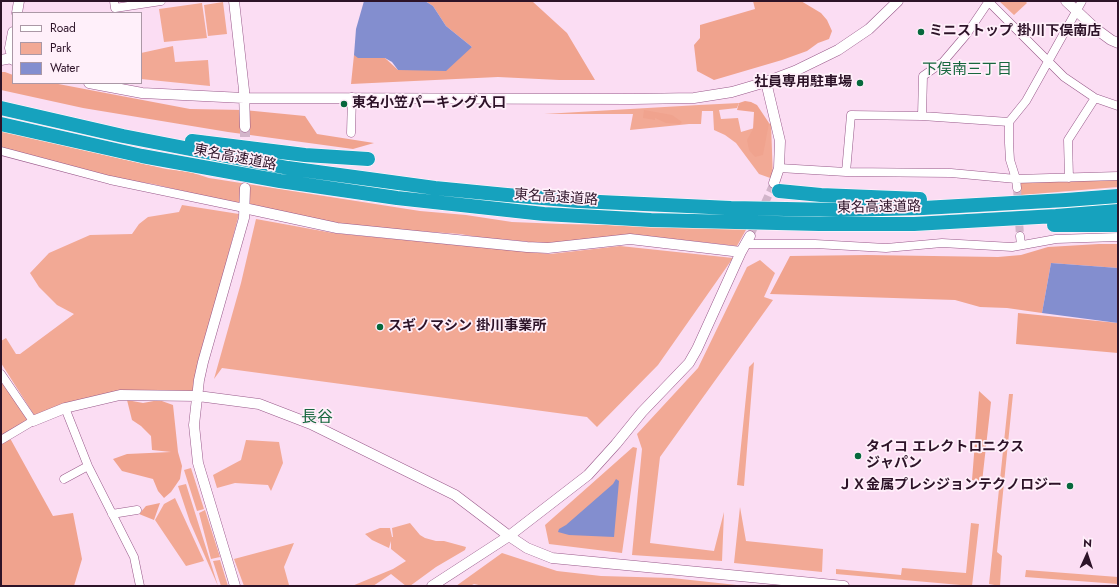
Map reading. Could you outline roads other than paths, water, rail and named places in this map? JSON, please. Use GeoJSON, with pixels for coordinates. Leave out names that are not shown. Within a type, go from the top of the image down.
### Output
{"type":"FeatureCollection","features":[{"type":"Feature","properties":{"kind":"highway","name":"東名高速道路"},"geometry":{"type":"LineString","coordinates":[[1,108],[197,151],[288,168],[435,188],[506,195],[738,208],[847,210],[923,208],[1118,196]]}},
{"type":"Feature","properties":{"kind":"highway"},"geometry":{"type":"LineString","coordinates":[[55,121],[243,148],[305,155],[368,159]]}},
{"type":"Feature","properties":{"kind":"highway","name":"東名高速道路"},"geometry":{"type":"LineString","coordinates":[[1,124],[142,156],[337,190],[544,214],[651,220],[819,224],[914,224],[1118,211]]}},
{"type":"Feature","properties":{"kind":"highway"},"geometry":{"type":"LineString","coordinates":[[776,187],[829,195],[1010,203]]}},
{"type":"Feature","properties":{"kind":"highway"},"geometry":{"type":"LineString","coordinates":[[914,224],[967,226],[1118,225]]}},
{"type":"Feature","properties":{"kind":"street"},"geometry":{"type":"LineString","coordinates":[[17,12],[19,1]]}},
{"type":"Feature","properties":{"kind":"street"},"geometry":{"type":"LineString","coordinates":[[114,1],[115,8],[161,1]]}},
{"type":"Feature","properties":{"kind":"street"},"geometry":{"type":"LineString","coordinates":[[234,1],[244,90],[245,128]]}},
{"type":"Feature","properties":{"kind":"street"},"geometry":{"type":"LineString","coordinates":[[93,84],[142,94],[244,98],[694,98],[732,92],[766,82],[795,71],[838,50],[870,29],[898,1]]}},
{"type":"Feature","properties":{"kind":"street"},"geometry":{"type":"LineString","coordinates":[[922,116],[923,76],[943,62],[966,35],[989,1],[1064,77],[1095,98],[1118,106]]}},
{"type":"Feature","properties":{"kind":"street"},"geometry":{"type":"LineString","coordinates":[[1066,1],[1096,29],[1111,40],[1118,43]]}},
{"type":"Feature","properties":{"kind":"street"},"geometry":{"type":"LineString","coordinates":[[1017,188],[1016,179],[1010,160],[1009,122],[1026,101],[1075,10],[1082,1]]}},
{"type":"Feature","properties":{"kind":"street"},"geometry":{"type":"LineString","coordinates":[[1,60],[12,59],[10,48],[12,37]]}},
{"type":"Feature","properties":{"kind":"street"},"geometry":{"type":"LineString","coordinates":[[766,82],[780,141],[779,168],[776,187]]}},
{"type":"Feature","properties":{"kind":"street"},"geometry":{"type":"LineString","coordinates":[[351,133],[352,97]]}},
{"type":"Feature","properties":{"kind":"street"},"geometry":{"type":"LineString","coordinates":[[1069,178],[1068,140],[1095,98]]}},
{"type":"Feature","properties":{"kind":"street"},"geometry":{"type":"LineString","coordinates":[[846,172],[851,115],[922,116],[1009,122]]}},
{"type":"Feature","properties":{"kind":"street"},"geometry":{"type":"LineString","coordinates":[[1,151],[110,180],[337,228],[527,247],[548,248],[630,239],[745,244],[816,244],[886,248],[942,243],[1012,247],[1056,239],[1118,237]]}},
{"type":"Feature","properties":{"kind":"street"},"geometry":{"type":"LineString","coordinates":[[779,168],[846,172],[951,173],[1016,179],[1118,176]]}},
{"type":"Feature","properties":{"kind":"street"},"geometry":{"type":"LineString","coordinates":[[235,586],[198,463],[194,425],[203,362],[244,218],[245,188]]}},
{"type":"Feature","properties":{"kind":"street"},"geometry":{"type":"LineString","coordinates":[[1020,236],[1021,245]]}},
{"type":"Feature","properties":{"kind":"street"},"geometry":{"type":"LineString","coordinates":[[432,586],[509,536],[588,475],[642,412],[689,363],[697,349],[745,244]]}},
{"type":"Feature","properties":{"kind":"street"},"geometry":{"type":"LineString","coordinates":[[1,374],[33,421]]}},
{"type":"Feature","properties":{"kind":"street"},"geometry":{"type":"LineString","coordinates":[[1,440],[33,421],[65,408],[120,394],[198,396],[258,404],[311,424],[455,495],[527,548],[552,558],[844,586]]}},
{"type":"Feature","properties":{"kind":"street"},"geometry":{"type":"LineString","coordinates":[[65,408],[88,466],[134,557],[140,586]]}},
{"type":"Feature","properties":{"kind":"street"},"geometry":{"type":"LineString","coordinates":[[64,479],[88,466]]}},
{"type":"Feature","properties":{"kind":"street"},"geometry":{"type":"LineString","coordinates":[[112,514],[137,510]]}},
{"type":"Feature","properties":{"kind":"water"},"geometry":{"type":"Polygon","coordinates":[[[364,1],[425,1],[433,6],[446,26],[472,47],[446,71],[398,70],[392,62],[385,58],[358,58],[354,55],[356,29],[364,1]]]}},
{"type":"Feature","properties":{"kind":"water"},"geometry":{"type":"Polygon","coordinates":[[[1051,263],[1118,268],[1118,323],[1042,313],[1051,263]]]}},
{"type":"Feature","properties":{"kind":"water"},"geometry":{"type":"Polygon","coordinates":[[[616,479],[619,481],[614,537],[569,535],[558,532],[559,529],[566,525],[613,484],[616,479]]]}},
{"type":"Feature","properties":{"kind":"tunnel"},"geometry":{"type":"LineString","coordinates":[[245,127],[245,188]]}},
{"type":"Feature","properties":{"kind":"tunnel"},"geometry":{"type":"LineString","coordinates":[[750,236],[774,183]]}},
{"type":"Feature","properties":{"kind":"tunnel"},"geometry":{"type":"LineString","coordinates":[[1017,188],[1020,236]]}},
{"type":"Feature","properties":{"kind":"place","name":"ミニストップ 掛川下俣南店"},"geometry":{"type":"Point","coordinates":[921,32]}},
{"type":"Feature","properties":{"kind":"place","name":"社員専用駐車場"},"geometry":{"type":"Point","coordinates":[860,83]}},
{"type":"Feature","properties":{"kind":"place","name":"東名小笠パーキング入口"},"geometry":{"type":"Point","coordinates":[344,104]}},
{"type":"Feature","properties":{"kind":"place","name":"スギノマシン 掛川事業所"},"geometry":{"type":"Point","coordinates":[380,327]}},
{"type":"Feature","properties":{"kind":"place","name":"タイコ エレクトロニクス ジャパン"},"geometry":{"type":"Point","coordinates":[858,456]}},
{"type":"Feature","properties":{"kind":"place","name":"ＪＸ金属プレシジョンテクノロジー"},"geometry":{"type":"Point","coordinates":[1070,486]}},
{"type":"Feature","properties":{"kind":"district","name":"下俣南三丁目"},"geometry":{"type":"Point","coordinates":[967,70]}},
{"type":"Feature","properties":{"kind":"district","name":"長谷"},"geometry":{"type":"Point","coordinates":[317,418]}}]}
